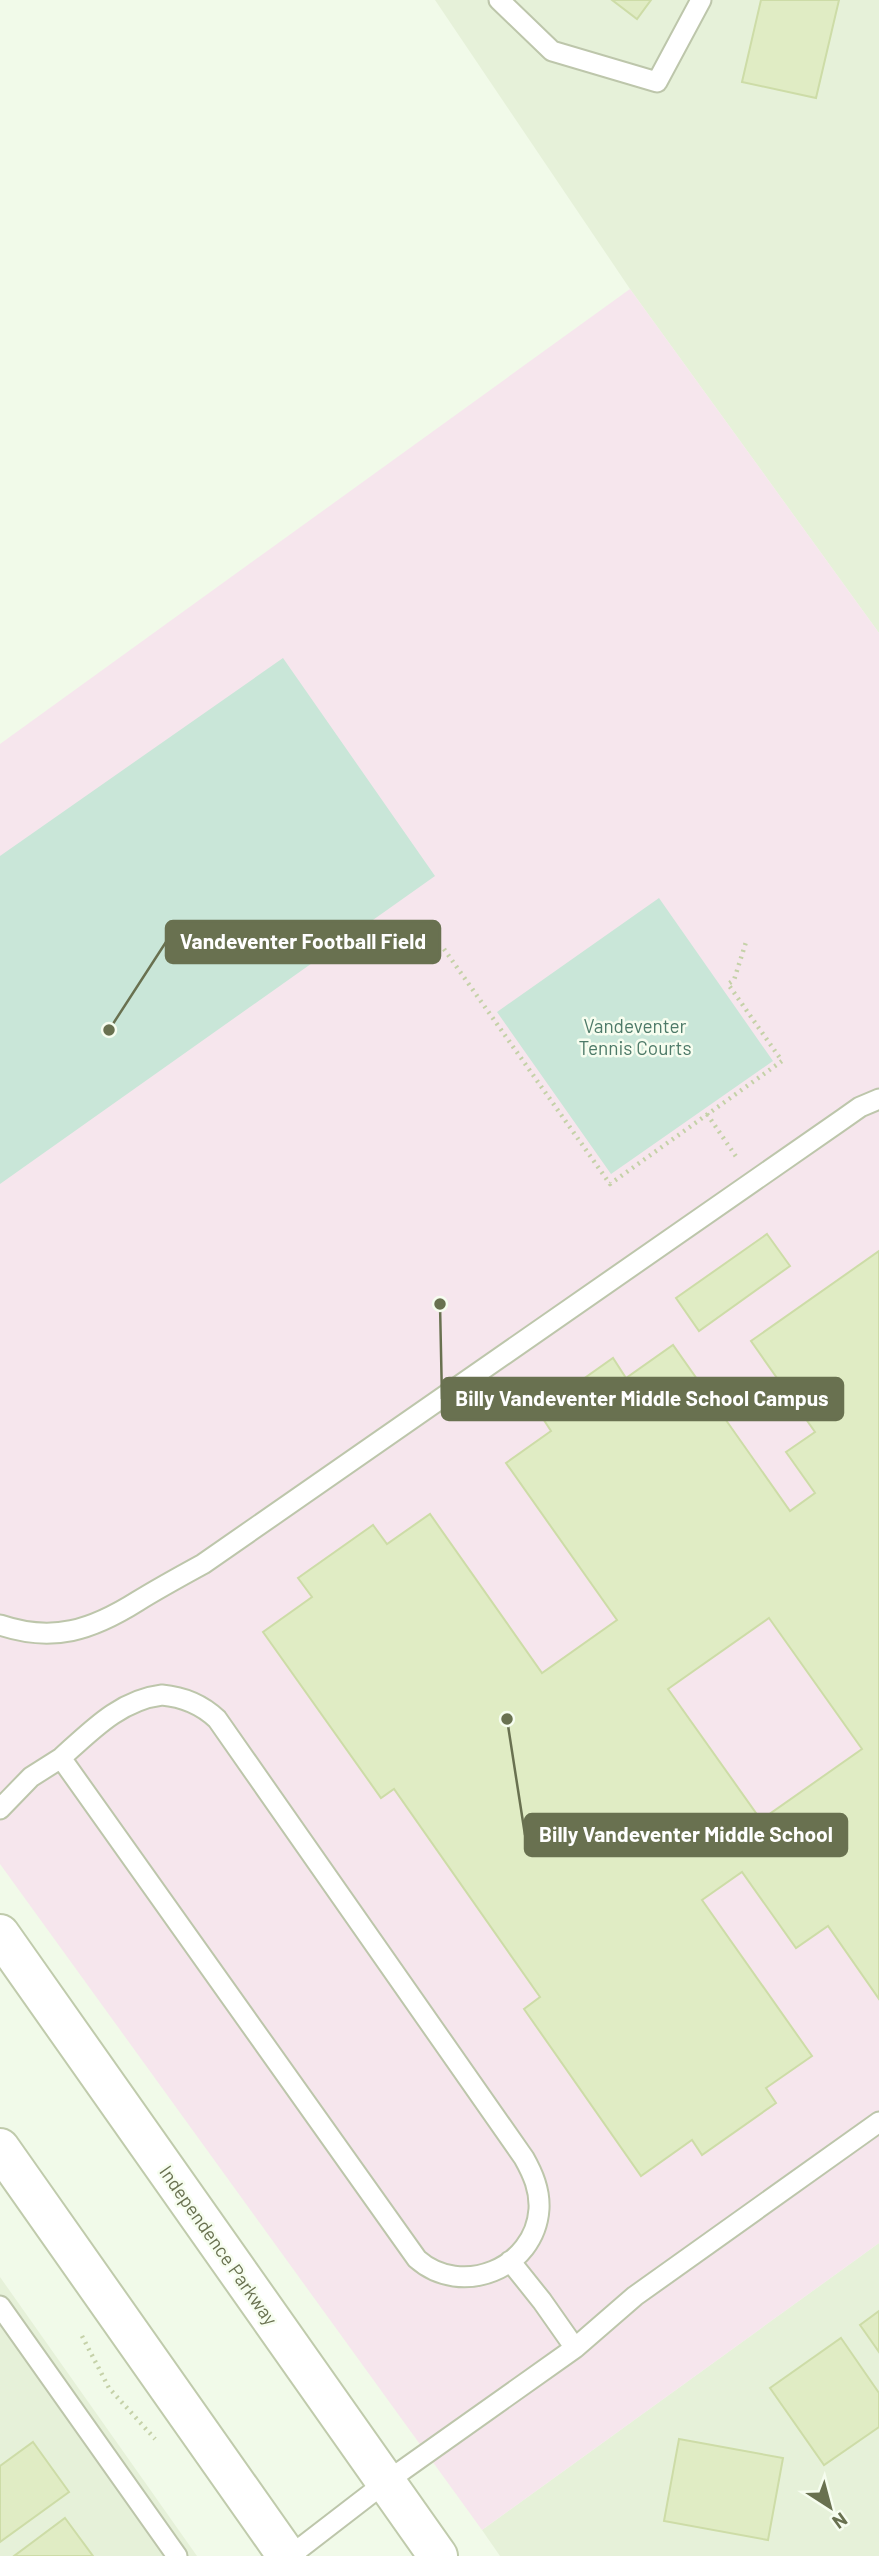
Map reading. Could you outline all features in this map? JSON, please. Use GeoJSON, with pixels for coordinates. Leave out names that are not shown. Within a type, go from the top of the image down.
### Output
{"type":"FeatureCollection","features":[{"type":"Feature","properties":{"kind":"main road","name":"Independence Parkway"},"geometry":{"type":"LineString","coordinates":[[0,1934],[438,2556]]}},
{"type":"Feature","properties":{"kind":"main road"},"geometry":{"type":"LineString","coordinates":[[0,2148],[289,2556]]}},
{"type":"Feature","properties":{"kind":"lane"},"geometry":{"type":"LineString","coordinates":[[499,0],[552,51],[657,82],[701,0]]}},
{"type":"Feature","properties":{"kind":"lane"},"geometry":{"type":"LineString","coordinates":[[0,1625],[37,1634],[64,1633],[92,1627],[118,1615],[203,1564],[860,1107],[879,1099]]}},
{"type":"Feature","properties":{"kind":"lane"},"geometry":{"type":"LineString","coordinates":[[0,1809],[31,1777],[61,1758],[103,1720],[130,1703],[149,1696],[176,1696],[207,1710],[217,1719],[529,2168],[537,2187],[538,2216],[525,2245],[510,2261],[485,2275],[463,2278],[434,2272],[416,2259],[61,1758]]}},
{"type":"Feature","properties":{"kind":"lane"},"geometry":{"type":"LineString","coordinates":[[289,2556],[386,2482],[575,2348],[635,2296],[879,2122]]}},
{"type":"Feature","properties":{"kind":"lane"},"geometry":{"type":"LineString","coordinates":[[510,2261],[575,2348]]}},
{"type":"Feature","properties":{"kind":"lane"},"geometry":{"type":"LineString","coordinates":[[0,2306],[177,2556]]}},
{"type":"Feature","properties":{"kind":"path"},"geometry":{"type":"LineString","coordinates":[[444,949],[610,1184],[782,1062],[728,984],[734,980],[746,942]]}},
{"type":"Feature","properties":{"kind":"path"},"geometry":{"type":"LineString","coordinates":[[707,1114],[737,1158]]}},
{"type":"Feature","properties":{"kind":"shaded area"},"geometry":{"type":"Polygon","coordinates":[[[435,0],[879,0],[879,633],[630,289],[435,0]]]}},
{"type":"Feature","properties":{"kind":"shaded area"},"geometry":{"type":"Polygon","coordinates":[[[630,289],[879,633],[879,2243],[482,2530],[0,1864],[0,744],[630,289]]]}},
{"type":"Feature","properties":{"kind":"shaded area"},"geometry":{"type":"Polygon","coordinates":[[[879,2243],[879,2556],[500,2556],[482,2530],[879,2243]]]}},
{"type":"Feature","properties":{"kind":"shaded area"},"geometry":{"type":"Polygon","coordinates":[[[0,2277],[197,2556],[0,2556],[0,2277]]]}},
{"type":"Feature","properties":{"kind":"green space"},"geometry":{"type":"Polygon","coordinates":[[[283,658],[435,876],[0,1184],[0,856],[283,658]]]}},
{"type":"Feature","properties":{"kind":"green space","name":"Vandeventer Tennis Courts"},"geometry":{"type":"Polygon","coordinates":[[[659,898],[773,1061],[611,1174],[497,1012],[659,898]]]}},
{"type":"Feature","properties":{"kind":"building"},"geometry":{"type":"Polygon","coordinates":[[[612,0],[651,0],[637,19],[612,0]]]}},
{"type":"Feature","properties":{"kind":"building"},"geometry":{"type":"Polygon","coordinates":[[[761,0],[839,0],[816,98],[742,82],[761,0]]]}},
{"type":"Feature","properties":{"kind":"building"},"geometry":{"type":"Polygon","coordinates":[[[767,1234],[790,1266],[699,1331],[676,1298],[767,1234]]]}},
{"type":"Feature","properties":{"kind":"building"},"geometry":{"type":"Polygon","coordinates":[[[879,1251],[879,1999],[828,1926],[796,1948],[742,1872],[702,1900],[812,2056],[766,2088],[776,2103],[702,2155],[692,2140],[641,2176],[524,2009],[540,1997],[394,1789],[381,1798],[263,1632],[312,1597],[298,1578],[373,1525],[387,1544],[430,1514],[542,1673],[617,1620],[506,1463],[551,1431],[538,1411],[613,1358],[626,1378],[673,1345],[790,1511],[815,1493],[786,1452],[815,1432],[751,1341],[879,1251]],[[769,1618],[668,1689],[761,1820],[862,1749],[769,1618]]]}},
{"type":"Feature","properties":{"kind":"building"},"geometry":{"type":"Polygon","coordinates":[[[879,2311],[879,2352],[860,2325],[879,2311]]]}},
{"type":"Feature","properties":{"kind":"building"},"geometry":{"type":"Polygon","coordinates":[[[841,2338],[879,2393],[879,2427],[824,2465],[770,2388],[841,2338]]]}},
{"type":"Feature","properties":{"kind":"building"},"geometry":{"type":"Polygon","coordinates":[[[679,2439],[783,2458],[768,2540],[664,2521],[679,2439]]]}},
{"type":"Feature","properties":{"kind":"building"},"geometry":{"type":"Polygon","coordinates":[[[33,2442],[69,2492],[0,2542],[0,2466],[33,2442]]]}},
{"type":"Feature","properties":{"kind":"building"},"geometry":{"type":"Polygon","coordinates":[[[65,2518],[93,2556],[14,2556],[65,2518]]]}},
{"type":"Feature","properties":{"kind":"place","name":"Vandeventer Football Field"},"geometry":{"type":"Point","coordinates":[109,1030]}},
{"type":"Feature","properties":{"kind":"place","name":"Billy Vandeventer Middle School Campus"},"geometry":{"type":"Point","coordinates":[440,1304]}},
{"type":"Feature","properties":{"kind":"place","name":"Billy Vandeventer Middle School"},"geometry":{"type":"Point","coordinates":[507,1719]}}]}
